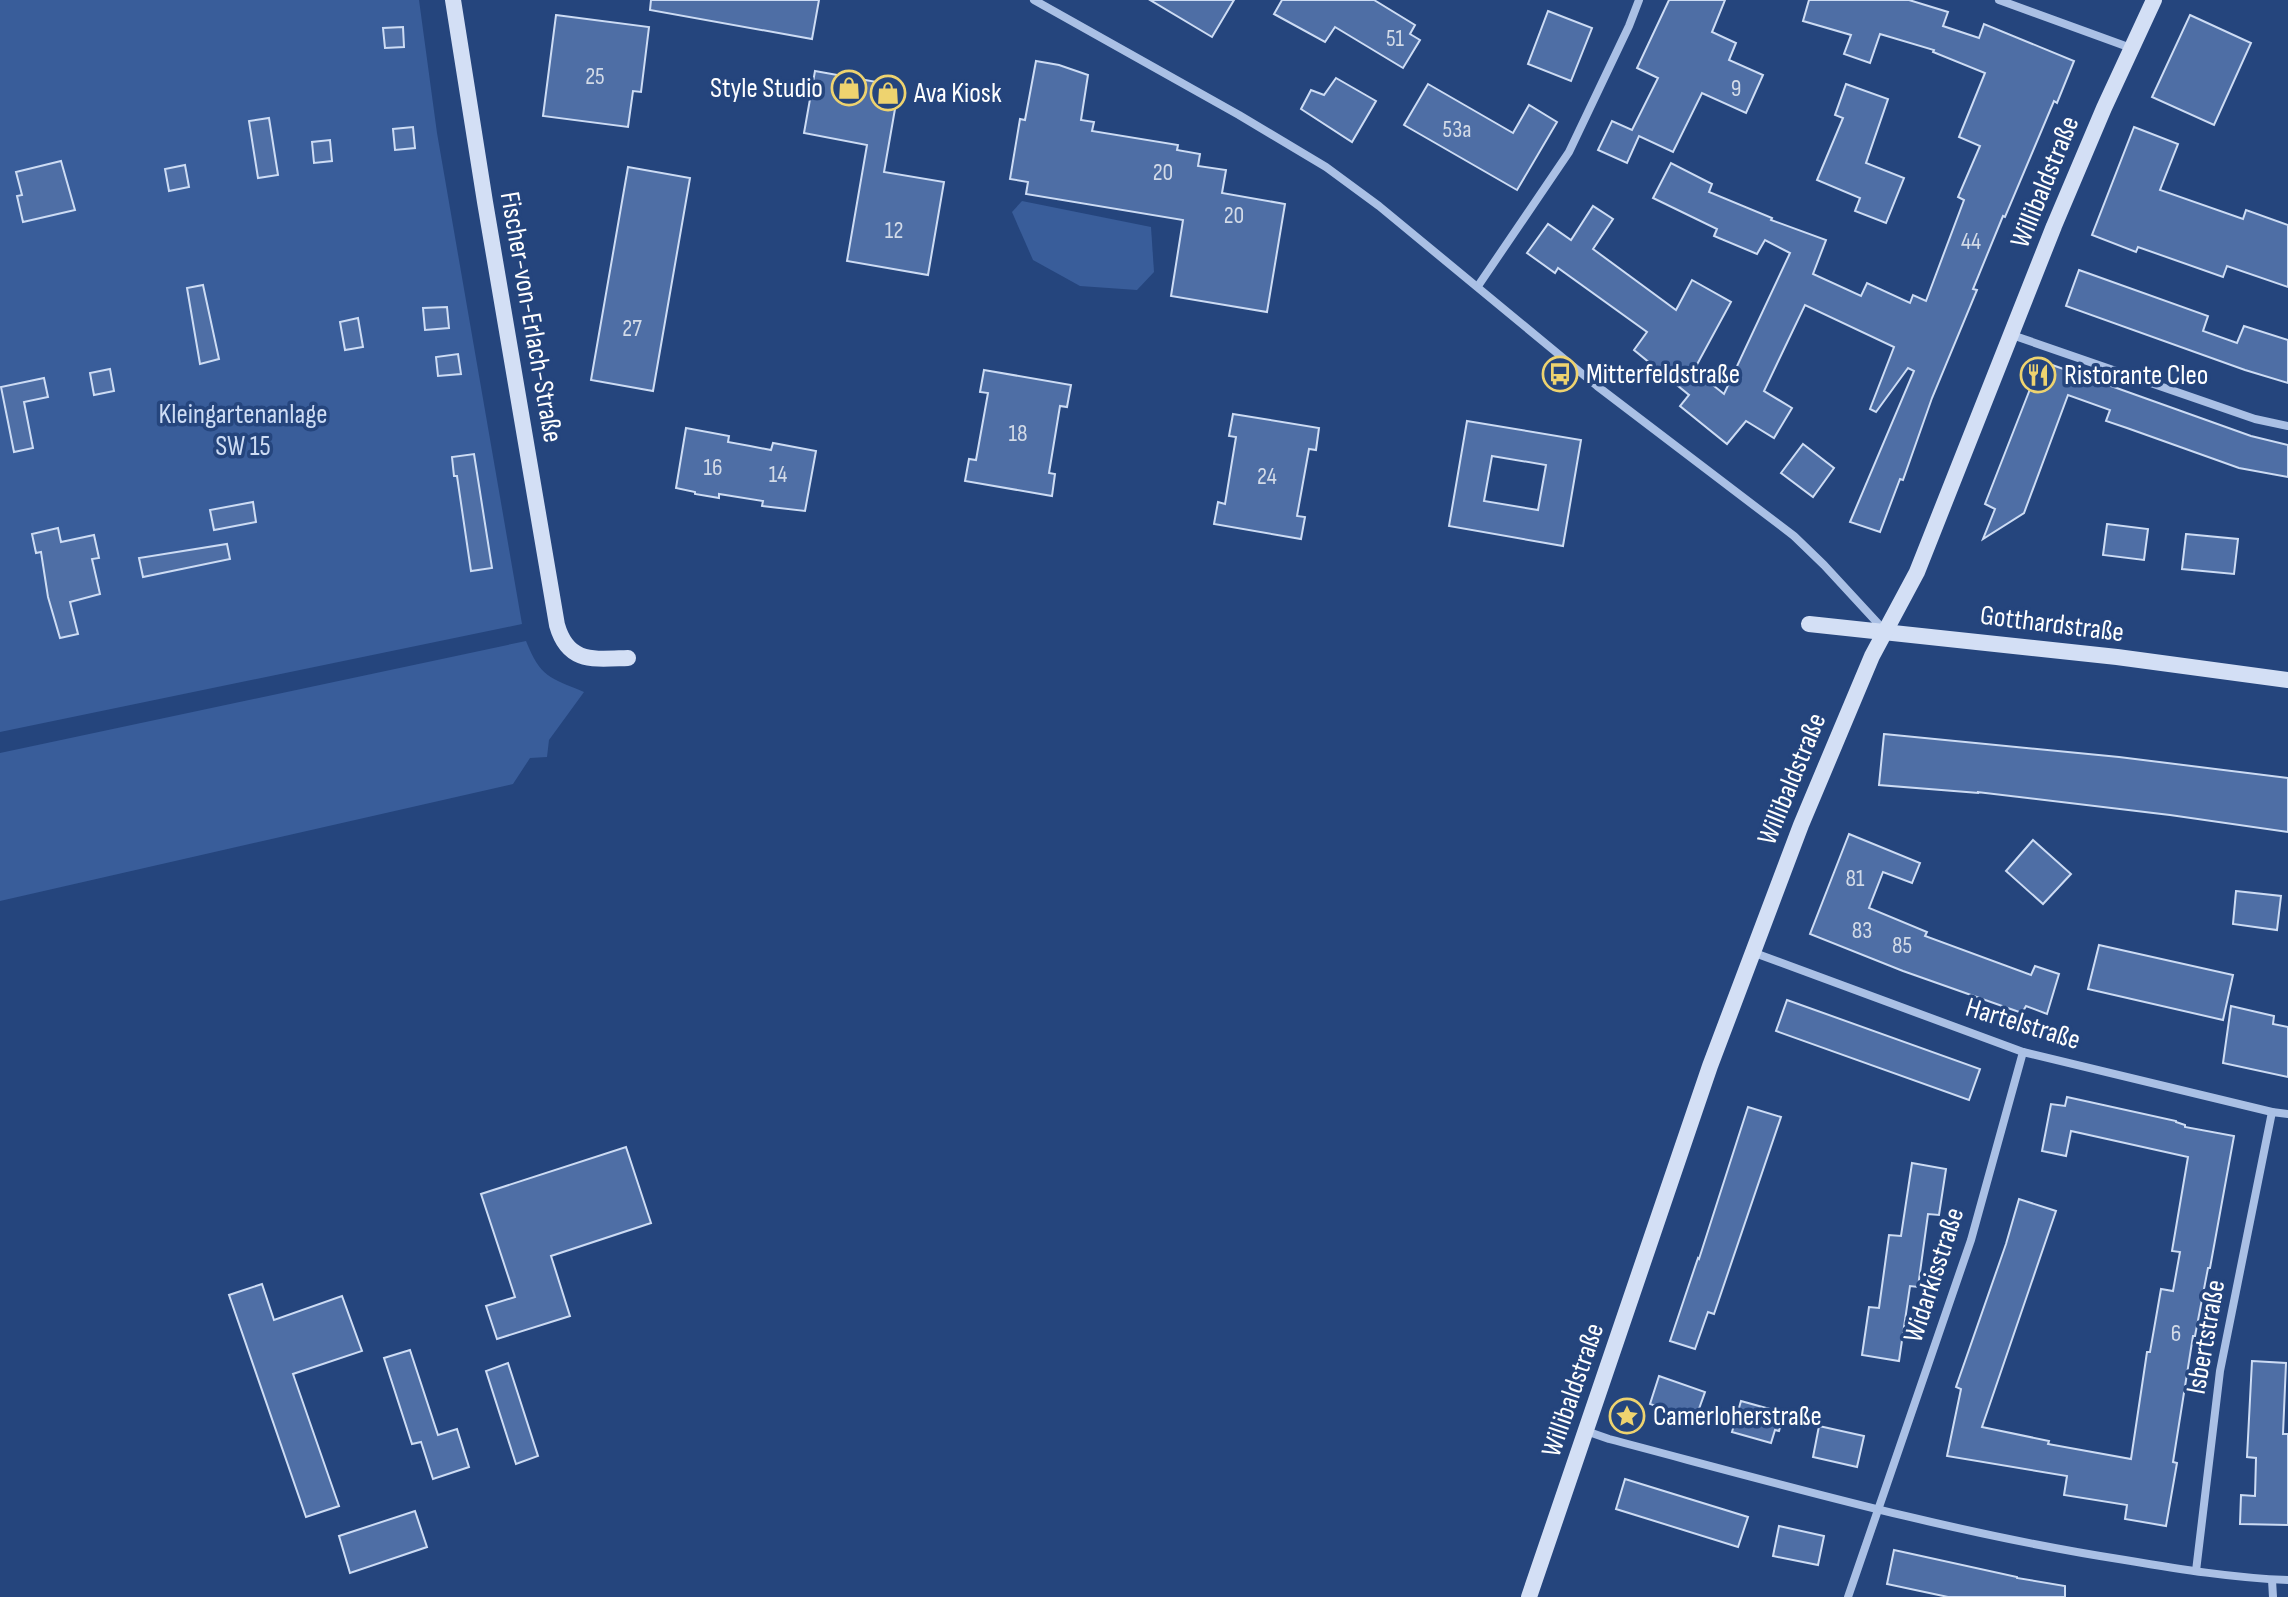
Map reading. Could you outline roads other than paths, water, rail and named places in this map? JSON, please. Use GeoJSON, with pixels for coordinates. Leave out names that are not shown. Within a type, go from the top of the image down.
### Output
{"type":"FeatureCollection","features":[{"type":"Feature","properties":{"kind":"street","name":"Fischer-von-Erlach-Straße"},"geometry":{"type":"LineString","coordinates":[[453,0],[557,625],[562,642],[571,651],[594,659],[628,658]]}},
{"type":"Feature","properties":{"kind":"street"},"geometry":{"type":"LineString","coordinates":[[1034,0],[1326,167],[1379,206],[1585,376],[1794,536],[1886,631]]}},
{"type":"Feature","properties":{"kind":"street"},"geometry":{"type":"LineString","coordinates":[[1478,286],[1569,152],[1639,0]]}},
{"type":"Feature","properties":{"kind":"street"},"geometry":{"type":"LineString","coordinates":[[1999,0],[2131,48]]}},
{"type":"Feature","properties":{"kind":"street","name":"Willibaldstraße"},"geometry":{"type":"LineString","coordinates":[[1529,1597],[1752,951],[1852,699],[1917,572],[2054,226],[2154,0]]}},
{"type":"Feature","properties":{"kind":"street"},"geometry":{"type":"LineString","coordinates":[[2012,335],[2255,419],[2288,426]]}},
{"type":"Feature","properties":{"kind":"street","name":"Gotthardstraße"},"geometry":{"type":"LineString","coordinates":[[1809,624],[2117,657],[2288,680]]}},
{"type":"Feature","properties":{"kind":"street","name":"Hartelstraße"},"geometry":{"type":"LineString","coordinates":[[1752,951],[2023,1052],[2288,1114]]}},
{"type":"Feature","properties":{"kind":"street","name":"Widarkisstraße"},"geometry":{"type":"LineString","coordinates":[[1848,1597],[1971,1240],[2023,1052]]}},
{"type":"Feature","properties":{"kind":"street","name":"Isbertstraße"},"geometry":{"type":"LineString","coordinates":[[2196,1571],[2220,1371],[2272,1112]]}},
{"type":"Feature","properties":{"kind":"street"},"geometry":{"type":"LineString","coordinates":[[1586,1431],[1878,1510],[2041,1547],[2196,1571],[2288,1580]]}},
{"type":"Feature","properties":{"kind":"street"},"geometry":{"type":"LineString","coordinates":[[2272,1580],[2273,1597]]}},
{"type":"Feature","properties":{"kind":"place","name":"Style Studio"},"geometry":{"type":"Point","coordinates":[849,88]}},
{"type":"Feature","properties":{"kind":"place","name":"Ava Kiosk"},"geometry":{"type":"Point","coordinates":[888,93]}},
{"type":"Feature","properties":{"kind":"place","name":"Mitterfeldstraße"},"geometry":{"type":"Point","coordinates":[1560,374]}},
{"type":"Feature","properties":{"kind":"place","name":"Ristorante Cleo"},"geometry":{"type":"Point","coordinates":[2038,375]}},
{"type":"Feature","properties":{"kind":"place","name":"Camerloherstraße"},"geometry":{"type":"Point","coordinates":[1627,1416]}},
{"type":"Feature","properties":{"kind":"park label","name":"Kleingartenanlage SW 15"},"geometry":{"type":"Point","coordinates":[243,430]}}]}
